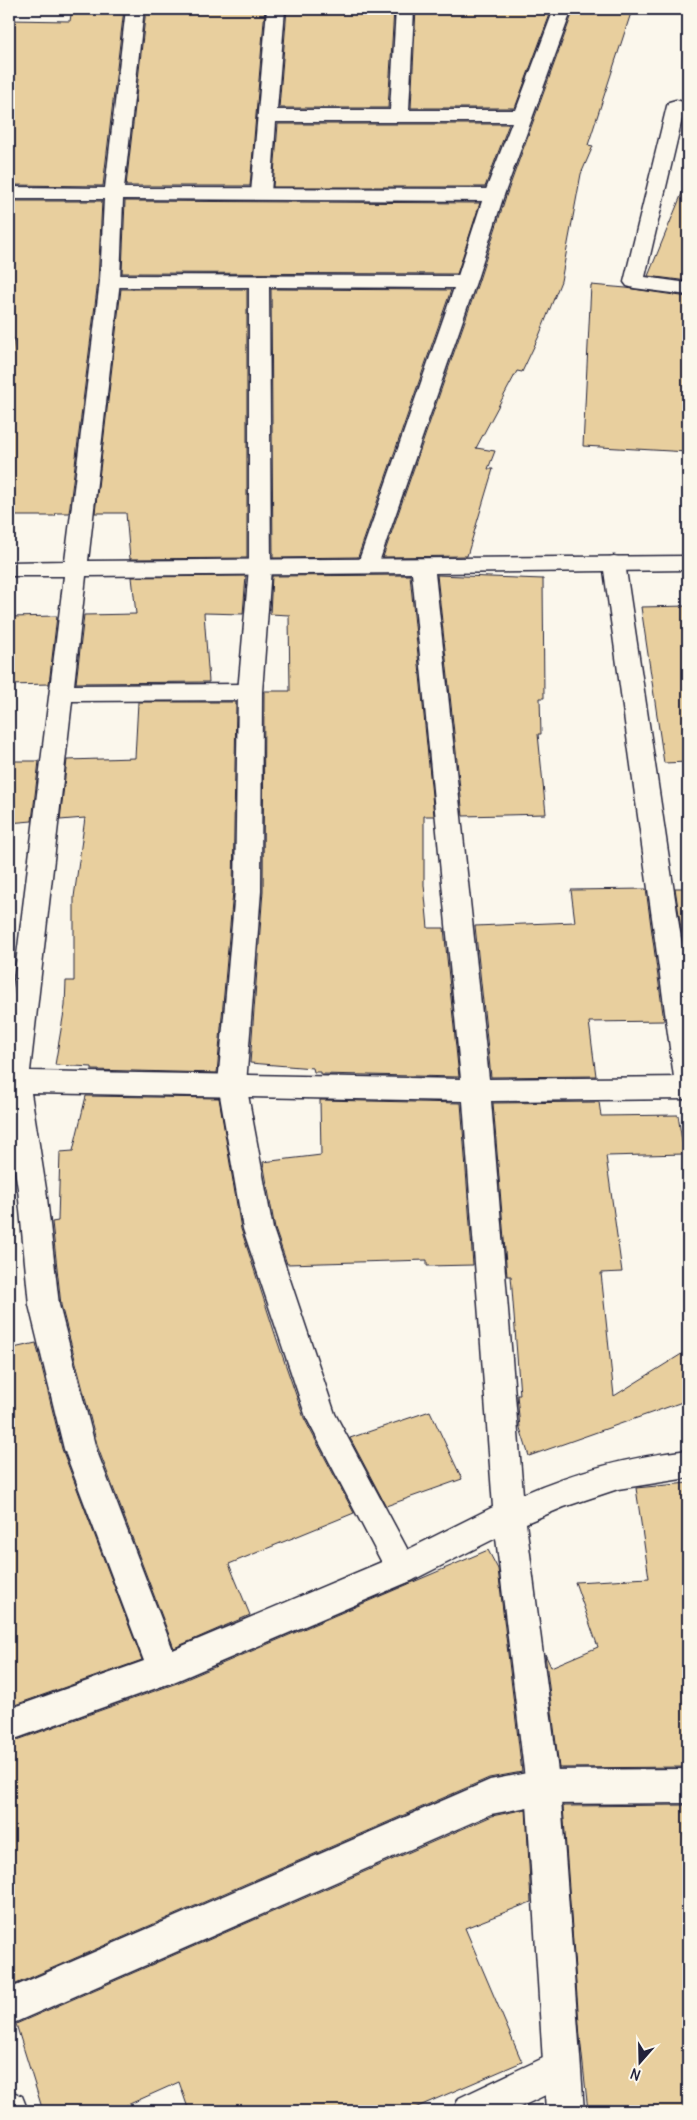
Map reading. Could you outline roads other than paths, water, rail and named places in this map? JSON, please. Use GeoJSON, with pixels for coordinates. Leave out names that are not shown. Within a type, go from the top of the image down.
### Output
{"type":"FeatureCollection","features":[{"type":"Feature","properties":{"kind":"street"},"geometry":{"type":"LineString","coordinates":[[135,9],[114,193],[110,281],[62,693],[12,1082],[32,1189],[44,1305],[80,1449],[164,1670]]}},
{"type":"Feature","properties":{"kind":"street"},"geometry":{"type":"LineString","coordinates":[[260,193],[276,9]]}},
{"type":"Feature","properties":{"kind":"street"},"geometry":{"type":"LineString","coordinates":[[399,116],[405,9]]}},
{"type":"Feature","properties":{"kind":"street"},"geometry":{"type":"LineString","coordinates":[[368,566],[494,195],[563,9]]}},
{"type":"Feature","properties":{"kind":"street"},"geometry":{"type":"LineString","coordinates":[[676,106],[634,282],[688,289]]}},
{"type":"Feature","properties":{"kind":"street"},"geometry":{"type":"LineString","coordinates":[[267,116],[524,116]]}},
{"type":"Feature","properties":{"kind":"street"},"geometry":{"type":"LineString","coordinates":[[9,193],[494,195]]}},
{"type":"Feature","properties":{"kind":"street"},"geometry":{"type":"LineString","coordinates":[[259,280],[260,568],[250,692],[248,891],[232,1084],[258,1229],[321,1417],[402,1570]]}},
{"type":"Feature","properties":{"kind":"street"},"geometry":{"type":"LineString","coordinates":[[110,281],[466,282]]}},
{"type":"Feature","properties":{"kind":"street"},"geometry":{"type":"LineString","coordinates":[[614,564],[688,1077]]}},
{"type":"Feature","properties":{"kind":"street"},"geometry":{"type":"LineString","coordinates":[[9,569],[688,564]]}},
{"type":"Feature","properties":{"kind":"street"},"geometry":{"type":"LineString","coordinates":[[423,566],[476,1090],[509,1515],[543,1787],[564,2111]]}},
{"type":"Feature","properties":{"kind":"street"},"geometry":{"type":"LineString","coordinates":[[62,693],[250,692]]}},
{"type":"Feature","properties":{"kind":"street"},"geometry":{"type":"LineString","coordinates":[[12,1082],[232,1084],[476,1090],[688,1088]]}},
{"type":"Feature","properties":{"kind":"street"},"geometry":{"type":"LineString","coordinates":[[9,1725],[164,1670],[402,1570],[509,1515],[558,1494],[618,1474],[688,1464]]}},
{"type":"Feature","properties":{"kind":"street"},"geometry":{"type":"LineString","coordinates":[[9,2007],[490,1797],[543,1787],[688,1786]]}},
{"type":"Feature","properties":{"kind":"street"},"geometry":{"type":"LineString","coordinates":[[472,2111],[560,2069]]}}]}
